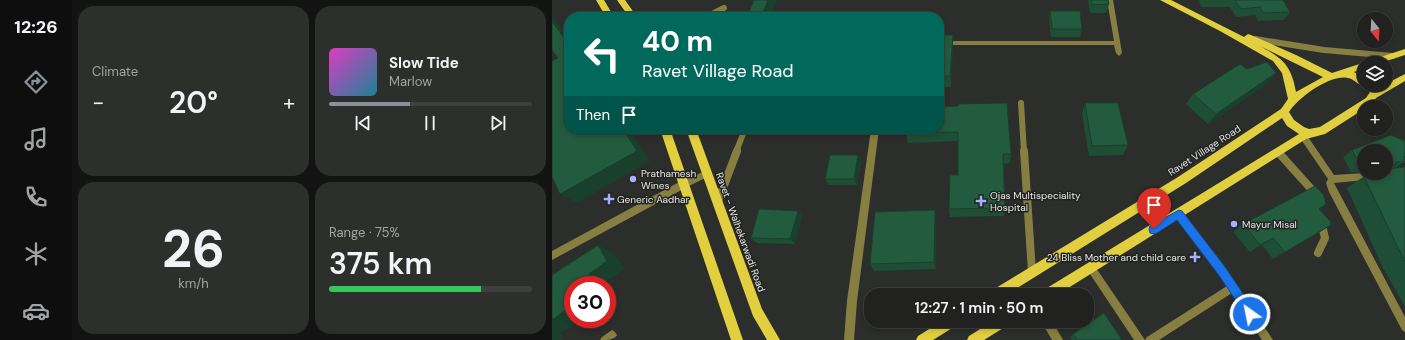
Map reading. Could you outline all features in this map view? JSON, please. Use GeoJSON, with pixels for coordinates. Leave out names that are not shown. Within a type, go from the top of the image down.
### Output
{"type":"FeatureCollection","features":[{"type":"Feature","properties":{"kind":"main road"},"geometry":{"type":"LineString","coordinates":[[600,0],[607,12]]}},
{"type":"Feature","properties":{"kind":"main road"},"geometry":{"type":"LineString","coordinates":[[622,0],[630,12]]}},
{"type":"Feature","properties":{"kind":"main road"},"geometry":{"type":"LineString","coordinates":[[1164,0],[1223,29],[1281,63],[1290,79],[1293,100]]}},
{"type":"Feature","properties":{"kind":"main road"},"geometry":{"type":"LineString","coordinates":[[1223,29],[1249,38],[1293,57],[1330,76]]}},
{"type":"Feature","properties":{"kind":"main road"},"geometry":{"type":"LineString","coordinates":[[1393,56],[1405,52]]}},
{"type":"Feature","properties":{"kind":"main road","name":"Ravet Village Road"},"geometry":{"type":"LineString","coordinates":[[1006,288],[1182,180],[1284,112],[1293,100],[1330,76],[1357,67]]}},
{"type":"Feature","properties":{"kind":"main road"},"geometry":{"type":"LineString","coordinates":[[1339,73],[1349,73],[1357,78]]}},
{"type":"Feature","properties":{"kind":"main road"},"geometry":{"type":"LineString","coordinates":[[1058,288],[1306,134],[1322,131],[1369,102],[1373,95],[1405,77]]}},
{"type":"Feature","properties":{"kind":"main road"},"geometry":{"type":"LineString","coordinates":[[1284,112],[1288,121],[1292,125],[1306,134]]}},
{"type":"Feature","properties":{"kind":"main road"},"geometry":{"type":"LineString","coordinates":[[667,134],[737,340]]}},
{"type":"Feature","properties":{"kind":"main road","name":"Ravet - Walhekarwadi Road"},"geometry":{"type":"LineString","coordinates":[[693,134],[718,201],[734,250],[758,312],[774,340]]}},
{"type":"Feature","properties":{"kind":"main road"},"geometry":{"type":"LineString","coordinates":[[922,340],[942,328]]}},
{"type":"Feature","properties":{"kind":"main road"},"geometry":{"type":"LineString","coordinates":[[973,340],[993,328]]}},
{"type":"Feature","properties":{"kind":"street"},"geometry":{"type":"LineString","coordinates":[[1110,0],[1119,53]]}},
{"type":"Feature","properties":{"kind":"street"},"geometry":{"type":"LineString","coordinates":[[944,43],[1118,43]]}},
{"type":"Feature","properties":{"kind":"street"},"geometry":{"type":"LineString","coordinates":[[849,340],[852,301],[874,134]]}},
{"type":"Feature","properties":{"kind":"street"},"geometry":{"type":"LineString","coordinates":[[1306,134],[1332,179],[1330,183],[1332,189],[1405,327]]}},
{"type":"Feature","properties":{"kind":"street"},"geometry":{"type":"LineString","coordinates":[[552,256],[684,184],[708,173]]}},
{"type":"Feature","properties":{"kind":"street"},"geometry":{"type":"LineString","coordinates":[[1332,179],[1357,177]]}},
{"type":"Feature","properties":{"kind":"street"},"geometry":{"type":"LineString","coordinates":[[1179,214],[1222,270],[1268,340]]}},
{"type":"Feature","properties":{"kind":"street"},"geometry":{"type":"LineString","coordinates":[[1091,268],[1140,340]]}},
{"type":"Feature","properties":{"kind":"street"},"geometry":{"type":"LineString","coordinates":[[1150,340],[1233,287]]}},
{"type":"Feature","properties":{"kind":"street"},"geometry":{"type":"LineString","coordinates":[[1050,328],[1058,340]]}},
{"type":"Feature","properties":{"kind":"street"},"geometry":{"type":"LineString","coordinates":[[605,340],[612,335],[610,340]]}},
{"type":"Feature","properties":{"kind":"lane"},"geometry":{"type":"LineString","coordinates":[[716,12],[724,8]]}},
{"type":"Feature","properties":{"kind":"lane"},"geometry":{"type":"LineString","coordinates":[[1249,38],[1356,55],[1393,56]]}},
{"type":"Feature","properties":{"kind":"lane"},"geometry":{"type":"LineString","coordinates":[[1021,103],[1032,272]]}},
{"type":"Feature","properties":{"kind":"lane"},"geometry":{"type":"LineString","coordinates":[[718,201],[743,134]]}},
{"type":"Feature","properties":{"kind":"lane"},"geometry":{"type":"LineString","coordinates":[[1278,152],[1313,191],[1325,238],[1318,253]]}},
{"type":"Feature","properties":{"kind":"building"},"geometry":{"type":"Polygon","coordinates":[[[754,0],[768,0],[763,12],[749,12],[754,0]]]}},
{"type":"Feature","properties":{"kind":"building"},"geometry":{"type":"Polygon","coordinates":[[[1091,0],[1108,0],[1109,4],[1092,5],[1091,0]]]}},
{"type":"Feature","properties":{"kind":"building"},"geometry":{"type":"Polygon","coordinates":[[[1235,0],[1283,0],[1290,12],[1263,13],[1260,7],[1241,9],[1235,0]]]}},
{"type":"Feature","properties":{"kind":"building"},"geometry":{"type":"Polygon","coordinates":[[[1050,11],[1080,11],[1082,29],[1052,29],[1050,11]]]}},
{"type":"Feature","properties":{"kind":"building"},"geometry":{"type":"Polygon","coordinates":[[[552,21],[564,38],[564,134],[626,134],[637,151],[560,194],[552,177],[552,61],[558,58],[552,50],[552,21]]]}},
{"type":"Feature","properties":{"kind":"building"},"geometry":{"type":"Polygon","coordinates":[[[944,35],[953,35],[950,76],[944,76],[944,35]]]}},
{"type":"Feature","properties":{"kind":"building"},"geometry":{"type":"Polygon","coordinates":[[[1267,62],[1276,73],[1216,114],[1193,94],[1240,64],[1247,69],[1267,62]]]}},
{"type":"Feature","properties":{"kind":"building"},"geometry":{"type":"Polygon","coordinates":[[[1007,103],[1011,154],[1003,154],[1005,208],[949,209],[950,175],[958,175],[958,132],[944,132],[944,107],[958,106],[958,104],[1007,103]]]}},
{"type":"Feature","properties":{"kind":"building"},"geometry":{"type":"Polygon","coordinates":[[[1085,103],[1118,103],[1128,145],[1092,146],[1085,103]]]}},
{"type":"Feature","properties":{"kind":"building"},"geometry":{"type":"Polygon","coordinates":[[[1388,136],[1393,136],[1405,141],[1405,157],[1403,157],[1405,161],[1396,162],[1395,165],[1393,165],[1393,144],[1368,144],[1388,136]]]}},
{"type":"Feature","properties":{"kind":"building"},"geometry":{"type":"Polygon","coordinates":[[[1357,148],[1357,159],[1352,150],[1357,148]]]}},
{"type":"Feature","properties":{"kind":"building"},"geometry":{"type":"Polygon","coordinates":[[[830,155],[858,155],[854,179],[825,179],[830,155]]]}},
{"type":"Feature","properties":{"kind":"building"},"geometry":{"type":"Polygon","coordinates":[[[1405,167],[1405,262],[1365,180],[1393,180],[1393,168],[1405,167]]]}},
{"type":"Feature","properties":{"kind":"building"},"geometry":{"type":"Polygon","coordinates":[[[1315,186],[1323,194],[1326,204],[1319,209],[1330,221],[1331,225],[1285,252],[1273,238],[1260,245],[1243,224],[1315,186]]]}},
{"type":"Feature","properties":{"kind":"building"},"geometry":{"type":"Polygon","coordinates":[[[759,209],[798,211],[790,239],[751,238],[759,209]]]}},
{"type":"Feature","properties":{"kind":"building"},"geometry":{"type":"Polygon","coordinates":[[[935,210],[934,262],[870,264],[875,212],[935,210]]]}},
{"type":"Feature","properties":{"kind":"building"},"geometry":{"type":"Polygon","coordinates":[[[598,245],[607,261],[589,274],[590,276],[564,276],[564,311],[552,320],[552,275],[598,245]]]}},
{"type":"Feature","properties":{"kind":"building"},"geometry":{"type":"Polygon","coordinates":[[[1104,313],[1122,340],[1077,340],[1073,334],[1082,328],[1094,328],[1094,320],[1104,313]]]}},
{"type":"Feature","properties":{"kind":"place","name":"Prathamesh Wines"},"geometry":{"type":"Point","coordinates":[633,179]}},
{"type":"Feature","properties":{"kind":"place","name":"Generic Aadhar"},"geometry":{"type":"Point","coordinates":[609,199]}},
{"type":"Feature","properties":{"kind":"place","name":"Ojas Multispeciality Hospital"},"geometry":{"type":"Point","coordinates":[981,201]}},
{"type":"Feature","properties":{"kind":"place","name":"Mayur Misal"},"geometry":{"type":"Point","coordinates":[1234,224]}},
{"type":"Feature","properties":{"kind":"place","name":"24 Bliss Mother and child care"},"geometry":{"type":"Point","coordinates":[1195,257]}},
{"type":"Feature","properties":{"kind":"route"},"geometry":{"type":"LineString","coordinates":[[1154,229],[1179,214],[1222,270],[1250,314]]}}]}
